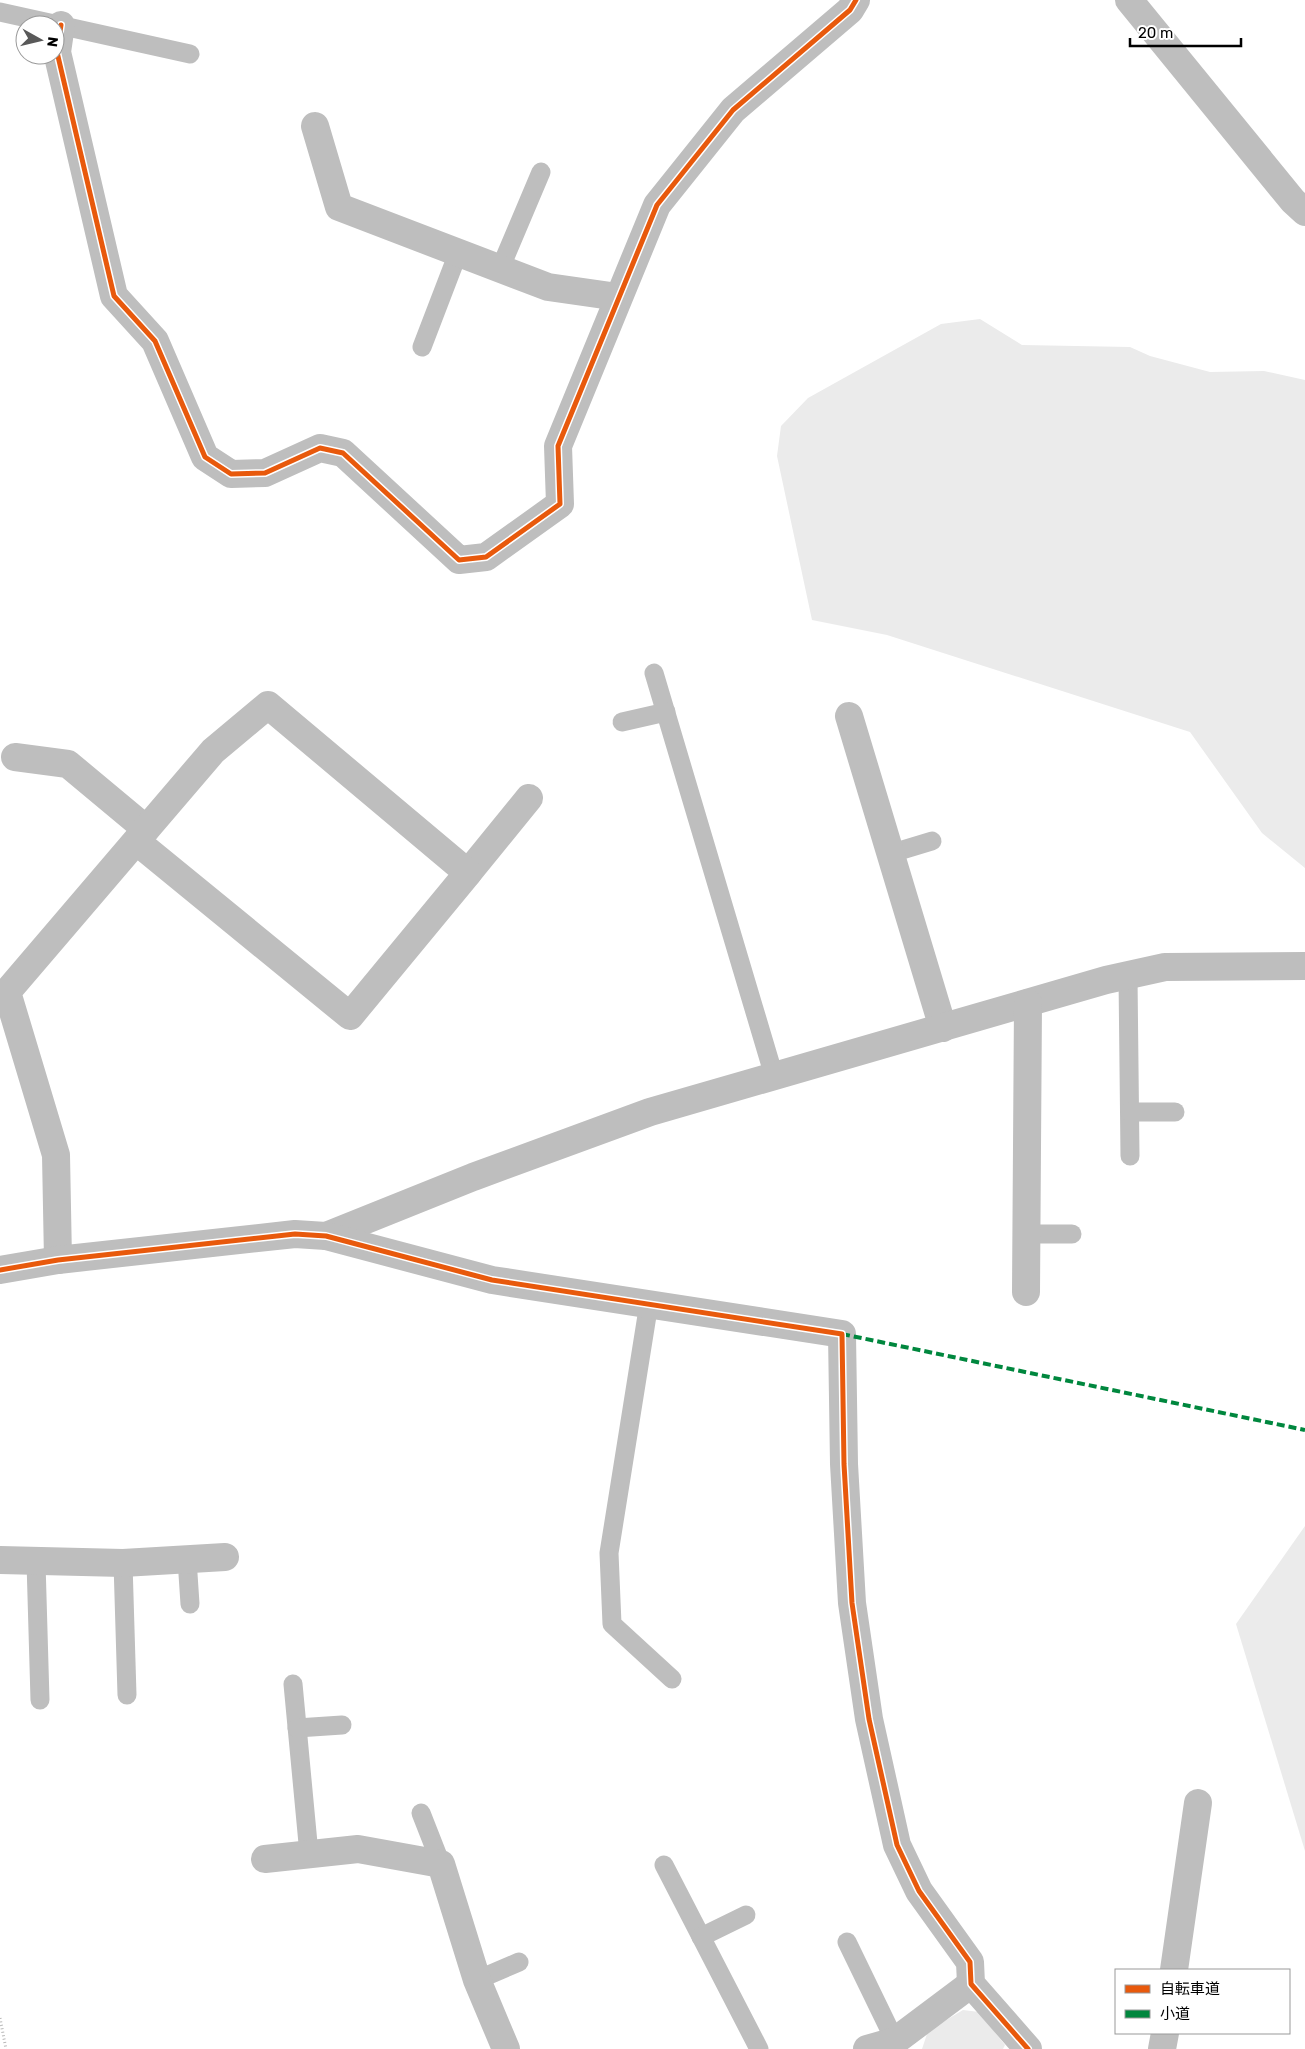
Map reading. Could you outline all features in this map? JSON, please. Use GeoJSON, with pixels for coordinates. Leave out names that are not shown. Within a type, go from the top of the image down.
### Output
{"type":"FeatureCollection","features":[{"type":"Feature","properties":{"kind":"street"},"geometry":{"type":"LineString","coordinates":[[61,65],[114,296],[155,341],[204,457],[231,474],[265,473],[320,448],[343,453],[459,560],[486,557],[560,504],[558,446],[657,205],[734,110],[850,10],[856,0]]}},
{"type":"Feature","properties":{"kind":"street"},"geometry":{"type":"LineString","coordinates":[[1129,0],[1293,200],[1305,212]]}},
{"type":"Feature","properties":{"kind":"street"},"geometry":{"type":"LineString","coordinates":[[315,126],[339,207],[548,287],[618,297]]}},
{"type":"Feature","properties":{"kind":"street"},"geometry":{"type":"LineString","coordinates":[[58,1260],[56,1155],[7,992],[213,751],[268,705],[468,872]]}},
{"type":"Feature","properties":{"kind":"street"},"geometry":{"type":"LineString","coordinates":[[848,716],[943,1028]]}},
{"type":"Feature","properties":{"kind":"street"},"geometry":{"type":"LineString","coordinates":[[16,757],[68,764],[141,835],[350,1016],[529,798]]}},
{"type":"Feature","properties":{"kind":"street"},"geometry":{"type":"LineString","coordinates":[[326,1236],[473,1177],[650,1112],[1106,980],[1128,977],[1165,967],[1305,966]]}},
{"type":"Feature","properties":{"kind":"street"},"geometry":{"type":"LineString","coordinates":[[1026,1292],[1028,1003]]}},
{"type":"Feature","properties":{"kind":"street"},"geometry":{"type":"LineString","coordinates":[[0,1270],[58,1260],[295,1234],[326,1236],[492,1280],[842,1334],[844,1464],[852,1602],[869,1719],[897,1846],[920,1891],[970,1962],[971,1984],[1028,2049]]}},
{"type":"Feature","properties":{"kind":"street"},"geometry":{"type":"LineString","coordinates":[[0,1560],[123,1563],[225,1557]]}},
{"type":"Feature","properties":{"kind":"street"},"geometry":{"type":"LineString","coordinates":[[1174,1969],[1198,1803]]}},
{"type":"Feature","properties":{"kind":"street"},"geometry":{"type":"LineString","coordinates":[[265,1859],[358,1849],[440,1864],[477,1980],[506,2049]]}},
{"type":"Feature","properties":{"kind":"street"},"geometry":{"type":"LineString","coordinates":[[867,2049],[894,2045],[971,1984]]}},
{"type":"Feature","properties":{"kind":"street"},"geometry":{"type":"LineString","coordinates":[[1162,2049],[1165,2034]]}},
{"type":"Feature","properties":{"kind":"lane"},"geometry":{"type":"LineString","coordinates":[[0,12],[15,15]]}},
{"type":"Feature","properties":{"kind":"lane"},"geometry":{"type":"LineString","coordinates":[[65,26],[190,54]]}},
{"type":"Feature","properties":{"kind":"lane"},"geometry":{"type":"LineString","coordinates":[[500,269],[541,172]]}},
{"type":"Feature","properties":{"kind":"lane"},"geometry":{"type":"LineString","coordinates":[[422,347],[458,253]]}},
{"type":"Feature","properties":{"kind":"lane"},"geometry":{"type":"LineString","coordinates":[[654,673],[774,1076]]}},
{"type":"Feature","properties":{"kind":"lane"},"geometry":{"type":"LineString","coordinates":[[622,722],[666,712]]}},
{"type":"Feature","properties":{"kind":"lane"},"geometry":{"type":"LineString","coordinates":[[889,854],[932,841]]}},
{"type":"Feature","properties":{"kind":"lane"},"geometry":{"type":"LineString","coordinates":[[1128,977],[1130,1156]]}},
{"type":"Feature","properties":{"kind":"lane"},"geometry":{"type":"LineString","coordinates":[[1130,1112],[1174,1112]]}},
{"type":"Feature","properties":{"kind":"lane"},"geometry":{"type":"LineString","coordinates":[[1027,1234],[1072,1234]]}},
{"type":"Feature","properties":{"kind":"lane"},"geometry":{"type":"LineString","coordinates":[[649,1303],[610,1553],[612,1624],[672,1679]]}},
{"type":"Feature","properties":{"kind":"lane"},"geometry":{"type":"LineString","coordinates":[[187,1559],[190,1604]]}},
{"type":"Feature","properties":{"kind":"lane"},"geometry":{"type":"LineString","coordinates":[[36,1562],[40,1700]]}},
{"type":"Feature","properties":{"kind":"lane"},"geometry":{"type":"LineString","coordinates":[[123,1563],[126,1695]]}},
{"type":"Feature","properties":{"kind":"lane"},"geometry":{"type":"LineString","coordinates":[[293,1684],[309,1854]]}},
{"type":"Feature","properties":{"kind":"lane"},"geometry":{"type":"LineString","coordinates":[[297,1728],[342,1725]]}},
{"type":"Feature","properties":{"kind":"lane"},"geometry":{"type":"LineString","coordinates":[[421,1813],[440,1864]]}},
{"type":"Feature","properties":{"kind":"lane"},"geometry":{"type":"LineString","coordinates":[[664,1865],[759,2049]]}},
{"type":"Feature","properties":{"kind":"lane"},"geometry":{"type":"LineString","coordinates":[[701,1937],[746,1915]]}},
{"type":"Feature","properties":{"kind":"lane"},"geometry":{"type":"LineString","coordinates":[[847,1942],[894,2045]]}},
{"type":"Feature","properties":{"kind":"lane"},"geometry":{"type":"LineString","coordinates":[[477,1980],[519,1962]]}},
{"type":"Feature","properties":{"kind":"path"},"geometry":{"type":"LineString","coordinates":[[0,2018],[6,2049]]}},
{"type":"Feature","properties":{"kind":"shaded area"},"geometry":{"type":"Polygon","coordinates":[[[980,319],[1022,345],[1130,347],[1150,356],[1210,372],[1264,371],[1305,380],[1305,868],[1262,833],[1190,732],[887,635],[812,620],[777,456],[781,426],[808,398],[941,324],[980,319]]]}},
{"type":"Feature","properties":{"kind":"shaded area"},"geometry":{"type":"Polygon","coordinates":[[[1305,1526],[1305,1851],[1236,1624],[1305,1526]]]}},
{"type":"Feature","properties":{"kind":"shaded area"},"geometry":{"type":"Polygon","coordinates":[[[963,2010],[979,2012],[1005,2045],[1003,2049],[922,2049],[928,2031],[963,2010]]]}},
{"type":"Feature","properties":{"kind":"marked path"},"geometry":{"type":"LineString","coordinates":[[842,1334],[1305,1430]]}},
{"type":"Feature","properties":{"kind":"cycle path"},"geometry":{"type":"LineString","coordinates":[[60,65],[114,296],[155,341],[205,457],[231,474],[265,473],[320,448],[343,453],[459,560],[486,557],[560,504],[558,446],[657,205],[733,110],[850,10],[856,0]]}},
{"type":"Feature","properties":{"kind":"cycle path"},"geometry":{"type":"LineString","coordinates":[[0,1270],[58,1260],[295,1234],[326,1236],[492,1280],[842,1334],[844,1464],[852,1603],[869,1719],[897,1845],[919,1891],[970,1962],[971,1984],[1028,2049]]}}]}
